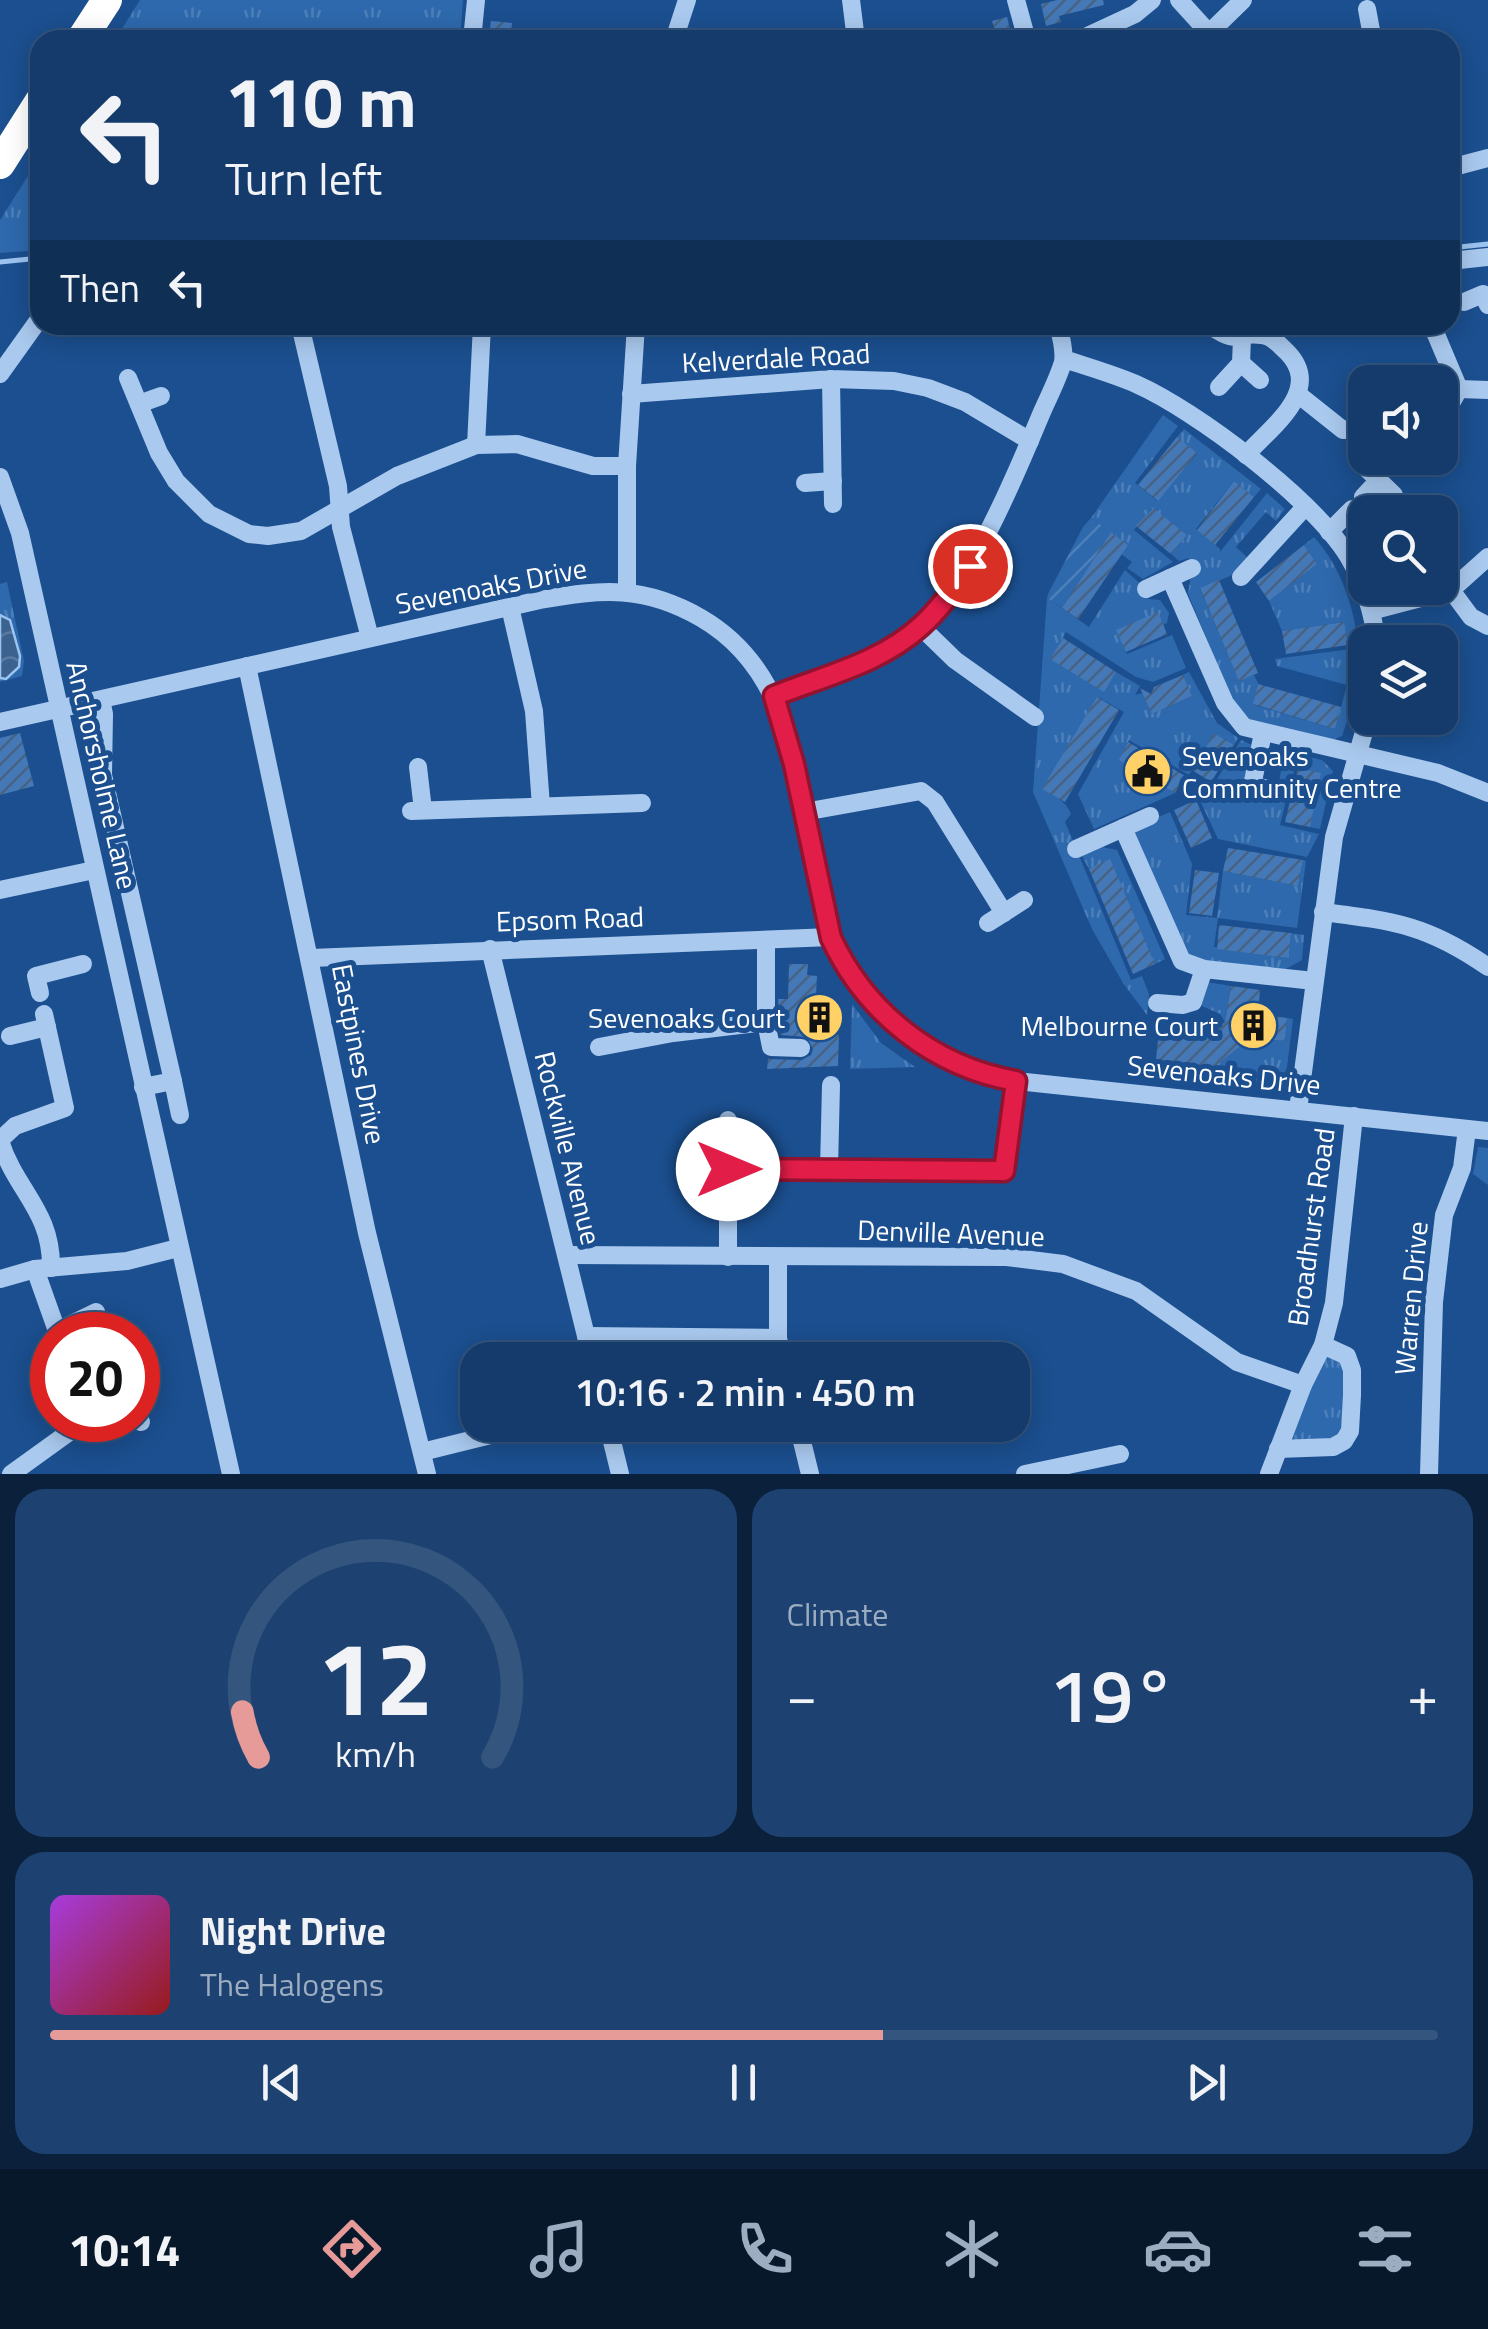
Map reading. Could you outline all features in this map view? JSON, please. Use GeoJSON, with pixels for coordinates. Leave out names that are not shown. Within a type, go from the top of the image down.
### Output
{"type":"FeatureCollection","features":[{"type":"Feature","properties":{"kind":"highway"},"geometry":{"type":"LineString","coordinates":[[88,30],[107,0]]}},
{"type":"Feature","properties":{"kind":"highway"},"geometry":{"type":"LineString","coordinates":[[0,161],[30,116]]}},
{"type":"Feature","properties":{"kind":"street"},"geometry":{"type":"LineString","coordinates":[[473,30],[476,0]]}},
{"type":"Feature","properties":{"kind":"street"},"geometry":{"type":"LineString","coordinates":[[677,30],[687,0]]}},
{"type":"Feature","properties":{"kind":"street"},"geometry":{"type":"LineString","coordinates":[[852,0],[855,30]]}},
{"type":"Feature","properties":{"kind":"street"},"geometry":{"type":"LineString","coordinates":[[1016,0],[1024,30]]}},
{"type":"Feature","properties":{"kind":"street"},"geometry":{"type":"LineString","coordinates":[[1100,30],[1134,14],[1152,0]]}},
{"type":"Feature","properties":{"kind":"street"},"geometry":{"type":"LineString","coordinates":[[1179,0],[1201,30]]}},
{"type":"Feature","properties":{"kind":"street"},"geometry":{"type":"LineString","coordinates":[[1211,30],[1243,0]]}},
{"type":"Feature","properties":{"kind":"street"},"geometry":{"type":"LineString","coordinates":[[1367,9],[1371,30]]}},
{"type":"Feature","properties":{"kind":"street"},"geometry":{"type":"LineString","coordinates":[[1460,165],[1488,158]]}},
{"type":"Feature","properties":{"kind":"street"},"geometry":{"type":"LineString","coordinates":[[1460,259],[1488,257]]}},
{"type":"Feature","properties":{"kind":"street"},"geometry":{"type":"LineString","coordinates":[[1464,302],[1483,294],[1488,305]]}},
{"type":"Feature","properties":{"kind":"street"},"geometry":{"type":"LineString","coordinates":[[0,374],[30,332]]}},
{"type":"Feature","properties":{"kind":"street"},"geometry":{"type":"LineString","coordinates":[[302,335],[370,638]]}},
{"type":"Feature","properties":{"kind":"street"},"geometry":{"type":"LineString","coordinates":[[476,446],[482,335]]}},
{"type":"Feature","properties":{"kind":"street"},"geometry":{"type":"LineString","coordinates":[[626,591],[626,466],[635,335]]}},
{"type":"Feature","properties":{"kind":"street"},"geometry":{"type":"LineString","coordinates":[[774,696],[892,647],[921,626],[948,597],[970,566],[1030,440],[1064,360],[1060,335]]}},
{"type":"Feature","properties":{"kind":"street"},"geometry":{"type":"LineString","coordinates":[[1227,335],[1258,335]]}},
{"type":"Feature","properties":{"kind":"street"},"geometry":{"type":"LineString","coordinates":[[1246,455],[1299,395],[1302,383],[1297,363],[1281,335]]}},
{"type":"Feature","properties":{"kind":"street"},"geometry":{"type":"LineString","coordinates":[[1436,335],[1460,390]]}},
{"type":"Feature","properties":{"kind":"street"},"geometry":{"type":"LineString","coordinates":[[1218,387],[1241,362],[1242,338]]}},
{"type":"Feature","properties":{"kind":"street"},"geometry":{"type":"LineString","coordinates":[[1064,360],[1138,386],[1207,426],[1246,455],[1330,532],[1352,562],[1373,625]]}},
{"type":"Feature","properties":{"kind":"street"},"geometry":{"type":"LineString","coordinates":[[1241,362],[1260,380]]}},
{"type":"Feature","properties":{"kind":"street"},"geometry":{"type":"LineString","coordinates":[[128,378],[159,453],[176,481],[200,507],[250,534],[288,535],[339,512],[397,476],[476,446],[517,444],[594,466],[626,466]]}},
{"type":"Feature","properties":{"kind":"street"},"geometry":{"type":"LineString","coordinates":[[831,379],[833,504]]}},
{"type":"Feature","properties":{"kind":"street","name":"Kelverdale Road"},"geometry":{"type":"LineString","coordinates":[[631,394],[831,379],[894,381],[965,402],[1030,440]]}},
{"type":"Feature","properties":{"kind":"street"},"geometry":{"type":"LineString","coordinates":[[1460,390],[1488,390]]}},
{"type":"Feature","properties":{"kind":"street"},"geometry":{"type":"LineString","coordinates":[[1299,395],[1343,430],[1348,430]]}},
{"type":"Feature","properties":{"kind":"street"},"geometry":{"type":"LineString","coordinates":[[139,404],[161,396]]}},
{"type":"Feature","properties":{"kind":"street"},"geometry":{"type":"LineString","coordinates":[[1330,532],[1358,503],[1373,474],[1394,494]]}},
{"type":"Feature","properties":{"kind":"street","name":"Anchorsholme Lane"},"geometry":{"type":"LineString","coordinates":[[0,477],[20,533],[231,1474]]}},
{"type":"Feature","properties":{"kind":"street"},"geometry":{"type":"LineString","coordinates":[[805,482],[833,480]]}},
{"type":"Feature","properties":{"kind":"street"},"geometry":{"type":"LineString","coordinates":[[1241,576],[1305,507]]}},
{"type":"Feature","properties":{"kind":"street"},"geometry":{"type":"LineString","coordinates":[[1458,583],[1488,556]]}},
{"type":"Feature","properties":{"kind":"street"},"geometry":{"type":"LineString","coordinates":[[1146,589],[1192,568]]}},
{"type":"Feature","properties":{"kind":"street"},"geometry":{"type":"LineString","coordinates":[[1170,578],[1225,703],[1237,721],[1263,733],[1438,773],[1488,793]]}},
{"type":"Feature","properties":{"kind":"street","name":"Sevenoaks Drive"},"geometry":{"type":"LineString","coordinates":[[0,722],[584,592],[626,591],[672,602],[708,622],[742,650],[774,696],[787,732],[831,938],[869,998],[920,1043],[968,1068],[1016,1081],[1488,1132]]}},
{"type":"Feature","properties":{"kind":"street"},"geometry":{"type":"LineString","coordinates":[[1458,600],[1472,617],[1488,626]]}},
{"type":"Feature","properties":{"kind":"street"},"geometry":{"type":"LineString","coordinates":[[1370,611],[1393,605]]}},
{"type":"Feature","properties":{"kind":"street"},"geometry":{"type":"LineString","coordinates":[[510,607],[534,711],[541,806]]}},
{"type":"Feature","properties":{"kind":"street"},"geometry":{"type":"LineString","coordinates":[[921,626],[955,660],[1035,717]]}},
{"type":"Feature","properties":{"kind":"street","name":"Eastpines Drive"},"geometry":{"type":"LineString","coordinates":[[248,666],[312,958],[350,1093],[428,1474]]}},
{"type":"Feature","properties":{"kind":"street","name":"Anchorsholme Lane"},"geometry":{"type":"LineString","coordinates":[[101,700],[103,775],[180,1114]]}},
{"type":"Feature","properties":{"kind":"street"},"geometry":{"type":"LineString","coordinates":[[1263,733],[1252,786],[1276,790]]}},
{"type":"Feature","properties":{"kind":"street"},"geometry":{"type":"LineString","coordinates":[[1298,1110],[1334,837],[1362,735]]}},
{"type":"Feature","properties":{"kind":"street"},"geometry":{"type":"LineString","coordinates":[[417,767],[417,811],[642,803]]}},
{"type":"Feature","properties":{"kind":"street"},"geometry":{"type":"LineString","coordinates":[[804,812],[921,791],[935,802],[1004,913]]}},
{"type":"Feature","properties":{"kind":"street"},"geometry":{"type":"LineString","coordinates":[[1076,849],[1150,816]]}},
{"type":"Feature","properties":{"kind":"street"},"geometry":{"type":"LineString","coordinates":[[1123,828],[1185,963],[1204,969],[1314,981]]}},
{"type":"Feature","properties":{"kind":"street"},"geometry":{"type":"LineString","coordinates":[[0,890],[94,870]]}},
{"type":"Feature","properties":{"kind":"street"},"geometry":{"type":"LineString","coordinates":[[988,924],[1024,900]]}},
{"type":"Feature","properties":{"kind":"street"},"geometry":{"type":"LineString","coordinates":[[1323,912],[1412,926],[1488,967]]}},
{"type":"Feature","properties":{"kind":"street","name":"Epsom Road"},"geometry":{"type":"LineString","coordinates":[[312,958],[831,938]]}},
{"type":"Feature","properties":{"kind":"street"},"geometry":{"type":"LineString","coordinates":[[766,940],[766,1022],[772,1048],[801,1048]]}},
{"type":"Feature","properties":{"kind":"street","name":"Rockville Avenue"},"geometry":{"type":"LineString","coordinates":[[490,949],[588,1342]]}},
{"type":"Feature","properties":{"kind":"street"},"geometry":{"type":"LineString","coordinates":[[40,992],[36,976],[83,964]]}},
{"type":"Feature","properties":{"kind":"street"},"geometry":{"type":"LineString","coordinates":[[1159,982],[1156,1008],[1184,1005],[1193,1002],[1204,969]]}},
{"type":"Feature","properties":{"kind":"street"},"geometry":{"type":"LineString","coordinates":[[10,1036],[46,1021],[65,1108],[15,1126],[0,1140],[14,1175],[48,1230],[43,1268],[53,1312]]}},
{"type":"Feature","properties":{"kind":"street"},"geometry":{"type":"LineString","coordinates":[[600,1047],[766,1022]]}},
{"type":"Feature","properties":{"kind":"street"},"geometry":{"type":"LineString","coordinates":[[728,1169],[1004,1171],[1016,1081]]}},
{"type":"Feature","properties":{"kind":"street"},"geometry":{"type":"LineString","coordinates":[[142,1087],[172,1082]]}},
{"type":"Feature","properties":{"kind":"street"},"geometry":{"type":"LineString","coordinates":[[829,1169],[831,1086]]}},
{"type":"Feature","properties":{"kind":"street","name":"Broadhurst Road"},"geometry":{"type":"LineString","coordinates":[[1269,1474],[1303,1385],[1323,1345],[1334,1303],[1354,1116]]}},
{"type":"Feature","properties":{"kind":"street"},"geometry":{"type":"LineString","coordinates":[[728,1120],[728,1257]]}},
{"type":"Feature","properties":{"kind":"street","name":"Warren Drive"},"geometry":{"type":"LineString","coordinates":[[1429,1474],[1436,1284],[1444,1215],[1462,1168],[1467,1129]]}},
{"type":"Feature","properties":{"kind":"street"},"geometry":{"type":"LineString","coordinates":[[0,1279],[43,1268],[128,1260],[178,1248]]}},
{"type":"Feature","properties":{"kind":"street","name":"Denville Avenue"},"geometry":{"type":"LineString","coordinates":[[567,1255],[1006,1258],[1063,1264],[1136,1291],[1238,1362],[1303,1385]]}},
{"type":"Feature","properties":{"kind":"street"},"geometry":{"type":"LineString","coordinates":[[778,1257],[779,1342]]}},
{"type":"Feature","properties":{"kind":"street"},"geometry":{"type":"LineString","coordinates":[[586,1336],[778,1338]]}},
{"type":"Feature","properties":{"kind":"street","name":"Broadhurst Road"},"geometry":{"type":"LineString","coordinates":[[1278,1449],[1333,1447],[1344,1441],[1350,1431],[1352,1370],[1347,1356],[1323,1345]]}},
{"type":"Feature","properties":{"kind":"street"},"geometry":{"type":"LineString","coordinates":[[10,1474],[55,1442]]}},
{"type":"Feature","properties":{"kind":"street"},"geometry":{"type":"LineString","coordinates":[[422,1452],[460,1442]]}},
{"type":"Feature","properties":{"kind":"street"},"geometry":{"type":"LineString","coordinates":[[612,1442],[620,1474]]}},
{"type":"Feature","properties":{"kind":"street"},"geometry":{"type":"LineString","coordinates":[[802,1442],[810,1474]]}},
{"type":"Feature","properties":{"kind":"street"},"geometry":{"type":"LineString","coordinates":[[1025,1474],[1120,1454]]}},
{"type":"Feature","properties":{"kind":"green space"},"geometry":{"type":"Polygon","coordinates":[[[140,0],[463,0],[461,30],[121,30],[140,0]]]}},
{"type":"Feature","properties":{"kind":"green space"},"geometry":{"type":"Polygon","coordinates":[[[30,173],[30,251],[0,253],[0,220],[30,173]]]}},
{"type":"Feature","properties":{"kind":"green space"},"geometry":{"type":"Polygon","coordinates":[[[1163,415],[1178,426],[1135,483],[1157,501],[1197,454],[1177,437],[1184,429],[1261,489],[1254,497],[1234,481],[1196,529],[1220,552],[1267,493],[1285,509],[1276,521],[1266,512],[1236,547],[1250,560],[1239,572],[1200,589],[1239,680],[1254,675],[1258,683],[1254,705],[1335,729],[1347,685],[1277,666],[1275,659],[1348,649],[1348,718],[1342,736],[1331,741],[1249,719],[1233,702],[1188,594],[1192,568],[1189,558],[1179,561],[1171,554],[1187,535],[1152,508],[1134,530],[1173,562],[1143,579],[1127,568],[1132,562],[1121,554],[1127,544],[1091,518],[1163,415]]]}},
{"type":"Feature","properties":{"kind":"green space"},"geometry":{"type":"Polygon","coordinates":[[[1091,518],[1111,532],[1062,608],[1047,598],[1091,518]]]}},
{"type":"Feature","properties":{"kind":"green space"},"geometry":{"type":"Polygon","coordinates":[[[1314,537],[1332,561],[1344,587],[1355,625],[1348,625],[1348,645],[1343,622],[1282,631],[1269,601],[1317,564],[1304,545],[1314,537]]]}},
{"type":"Feature","properties":{"kind":"green space"},"geometry":{"type":"Polygon","coordinates":[[[1125,570],[1146,589],[1148,599],[1160,600],[1169,613],[1163,625],[1158,613],[1117,630],[1127,654],[1172,635],[1186,668],[1153,682],[1136,677],[1066,632],[1051,659],[1104,691],[1116,672],[1140,686],[1135,695],[1143,693],[1152,714],[1192,696],[1183,675],[1189,672],[1217,723],[1238,738],[1234,745],[1214,733],[1189,775],[1129,740],[1120,760],[1175,793],[1094,829],[1078,794],[1124,712],[1098,697],[1043,789],[1063,802],[1071,814],[1065,822],[1131,980],[1142,976],[1149,994],[1147,1015],[1092,929],[1033,792],[1047,598],[1089,627],[1125,570]]]}},
{"type":"Feature","properties":{"kind":"green space"},"geometry":{"type":"Polygon","coordinates":[[[7,582],[24,661],[22,676],[0,682],[0,584],[7,582]]]}},
{"type":"Feature","properties":{"kind":"green space"},"geometry":{"type":"Polygon","coordinates":[[[1241,740],[1254,746],[1244,788],[1287,796],[1280,825],[1319,834],[1307,857],[1218,839],[1197,794],[1211,789],[1241,740]]]}},
{"type":"Feature","properties":{"kind":"green space"},"geometry":{"type":"Polygon","coordinates":[[[1271,748],[1322,760],[1333,771],[1320,829],[1309,827],[1320,773],[1295,768],[1289,789],[1278,787],[1281,771],[1266,767],[1271,748]]]}},
{"type":"Feature","properties":{"kind":"green space"},"geometry":{"type":"Polygon","coordinates":[[[1170,812],[1192,864],[1186,915],[1217,918],[1223,871],[1298,886],[1303,860],[1306,861],[1297,928],[1218,918],[1214,947],[1289,958],[1291,933],[1304,935],[1302,960],[1284,970],[1204,961],[1186,954],[1134,835],[1140,825],[1170,812]]]}},
{"type":"Feature","properties":{"kind":"green space"},"geometry":{"type":"Polygon","coordinates":[[[1102,847],[1117,850],[1165,959],[1155,964],[1110,860],[1089,869],[1082,856],[1102,847]]]}},
{"type":"Feature","properties":{"kind":"green space"},"geometry":{"type":"Polygon","coordinates":[[[1201,981],[1231,986],[1225,1022],[1220,1014],[1193,1002],[1201,981]]]}},
{"type":"Feature","properties":{"kind":"green space"},"geometry":{"type":"Polygon","coordinates":[[[852,1004],[881,1043],[915,1067],[850,1069],[852,1004]]]}},
{"type":"Feature","properties":{"kind":"green space"},"geometry":{"type":"Polygon","coordinates":[[[1287,1018],[1293,1019],[1286,1075],[1280,1087],[1257,1089],[1226,1080],[1154,1071],[1156,1059],[1214,1067],[1251,1038],[1285,1041],[1287,1018]]]}},
{"type":"Feature","properties":{"kind":"green space"},"geometry":{"type":"Polygon","coordinates":[[[1478,1147],[1488,1148],[1488,1185],[1473,1174],[1478,1147]]]}},
{"type":"Feature","properties":{"kind":"green space"},"geometry":{"type":"Polygon","coordinates":[[[1330,1347],[1347,1356],[1344,1441],[1285,1449],[1312,1383],[1330,1347]]]}},
{"type":"Feature","properties":{"kind":"water"},"geometry":{"type":"Polygon","coordinates":[[[0,615],[10,620],[20,656],[19,667],[6,679],[0,678],[0,615]]]}},
{"type":"Feature","properties":{"kind":"building"},"geometry":{"type":"Polygon","coordinates":[[[1103,0],[1104,5],[1059,16],[1061,22],[1046,26],[1041,4],[1103,0]]]}},
{"type":"Feature","properties":{"kind":"building"},"geometry":{"type":"Polygon","coordinates":[[[1007,17],[1010,30],[995,30],[992,21],[1007,17]]]}},
{"type":"Feature","properties":{"kind":"building"},"geometry":{"type":"Polygon","coordinates":[[[491,21],[512,23],[512,30],[490,30],[491,21]]]}},
{"type":"Feature","properties":{"kind":"building"},"geometry":{"type":"Polygon","coordinates":[[[1177,437],[1197,453],[1158,501],[1138,485],[1177,437]]]}},
{"type":"Feature","properties":{"kind":"building"},"geometry":{"type":"Polygon","coordinates":[[[1234,481],[1254,497],[1215,545],[1197,530],[1234,481]]]}},
{"type":"Feature","properties":{"kind":"building"},"geometry":{"type":"Polygon","coordinates":[[[1153,508],[1187,535],[1171,554],[1136,526],[1153,508]]]}},
{"type":"Feature","properties":{"kind":"building"},"geometry":{"type":"Polygon","coordinates":[[[1111,532],[1128,545],[1078,619],[1062,608],[1111,532]]]}},
{"type":"Feature","properties":{"kind":"building"},"geometry":{"type":"Polygon","coordinates":[[[1304,545],[1317,564],[1269,601],[1256,582],[1304,545]]]}},
{"type":"Feature","properties":{"kind":"building"},"geometry":{"type":"Polygon","coordinates":[[[1219,580],[1258,673],[1239,681],[1200,588],[1219,580]]]}},
{"type":"Feature","properties":{"kind":"building"},"geometry":{"type":"Polygon","coordinates":[[[1158,612],[1167,634],[1126,652],[1116,630],[1158,612]]]}},
{"type":"Feature","properties":{"kind":"building"},"geometry":{"type":"Polygon","coordinates":[[[1344,622],[1348,645],[1286,654],[1282,631],[1344,622]]]}},
{"type":"Feature","properties":{"kind":"building"},"geometry":{"type":"Polygon","coordinates":[[[1063,638],[1116,672],[1104,692],[1050,659],[1063,638]]]}},
{"type":"Feature","properties":{"kind":"building"},"geometry":{"type":"Polygon","coordinates":[[[1183,675],[1192,696],[1152,714],[1140,688],[1151,694],[1154,687],[1183,675]]]}},
{"type":"Feature","properties":{"kind":"building"},"geometry":{"type":"Polygon","coordinates":[[[1258,684],[1341,707],[1335,729],[1253,704],[1258,684]]]}},
{"type":"Feature","properties":{"kind":"building"},"geometry":{"type":"Polygon","coordinates":[[[1097,697],[1119,710],[1065,802],[1042,789],[1097,697]]]}},
{"type":"Feature","properties":{"kind":"building"},"geometry":{"type":"Polygon","coordinates":[[[20,733],[34,786],[0,795],[0,738],[20,733]]]}},
{"type":"Feature","properties":{"kind":"building"},"geometry":{"type":"Polygon","coordinates":[[[1214,733],[1234,745],[1211,782],[1192,770],[1214,733]]]}},
{"type":"Feature","properties":{"kind":"building"},"geometry":{"type":"Polygon","coordinates":[[[1128,742],[1185,776],[1175,793],[1119,760],[1128,742]]]}},
{"type":"Feature","properties":{"kind":"building"},"geometry":{"type":"Polygon","coordinates":[[[1298,768],[1321,773],[1310,827],[1285,822],[1298,768]]]}},
{"type":"Feature","properties":{"kind":"building"},"geometry":{"type":"Polygon","coordinates":[[[1196,800],[1212,838],[1191,848],[1174,810],[1196,800]]]}},
{"type":"Feature","properties":{"kind":"building"},"geometry":{"type":"Polygon","coordinates":[[[1228,848],[1303,860],[1298,886],[1223,871],[1228,848]]]}},
{"type":"Feature","properties":{"kind":"building"},"geometry":{"type":"Polygon","coordinates":[[[1110,859],[1155,964],[1133,974],[1089,869],[1110,859]]]}},
{"type":"Feature","properties":{"kind":"building"},"geometry":{"type":"Polygon","coordinates":[[[1195,870],[1219,873],[1212,916],[1189,913],[1195,870]]]}},
{"type":"Feature","properties":{"kind":"building"},"geometry":{"type":"Polygon","coordinates":[[[1219,925],[1291,933],[1289,958],[1217,949],[1219,925]]]}},
{"type":"Feature","properties":{"kind":"building"},"geometry":{"type":"Polygon","coordinates":[[[789,964],[808,964],[807,975],[817,976],[816,995],[832,996],[831,1035],[839,1035],[838,1066],[767,1069],[768,1059],[802,1060],[813,1049],[807,1037],[781,1035],[778,999],[788,999],[789,964]]]}},
{"type":"Feature","properties":{"kind":"building","name":"Melbourne Court"},"geometry":{"type":"Polygon","coordinates":[[[1231,986],[1260,990],[1258,1014],[1287,1018],[1285,1041],[1251,1038],[1214,1067],[1156,1059],[1159,1031],[1202,1037],[1225,1022],[1231,986]]]}},
{"type":"Feature","properties":{"kind":"waterway"},"geometry":{"type":"LineString","coordinates":[[1460,247],[1488,244]]}},
{"type":"Feature","properties":{"kind":"waterway"},"geometry":{"type":"LineString","coordinates":[[0,262],[30,259]]}},
{"type":"Feature","properties":{"kind":"place","name":"Sevenoaks Community Centre"},"geometry":{"type":"Point","coordinates":[1147,772]}},
{"type":"Feature","properties":{"kind":"place","name":"Sevenoaks Court"},"geometry":{"type":"Point","coordinates":[820,1018]}},
{"type":"Feature","properties":{"kind":"place","name":"Melbourne Court"},"geometry":{"type":"Point","coordinates":[1253,1026]}},
{"type":"Feature","properties":{"kind":"route"},"geometry":{"type":"LineString","coordinates":[[728,1169],[1004,1171],[1016,1081],[968,1068],[920,1043],[881,1011],[831,938],[787,732],[774,696],[892,647],[921,626],[970,566]]}}]}
